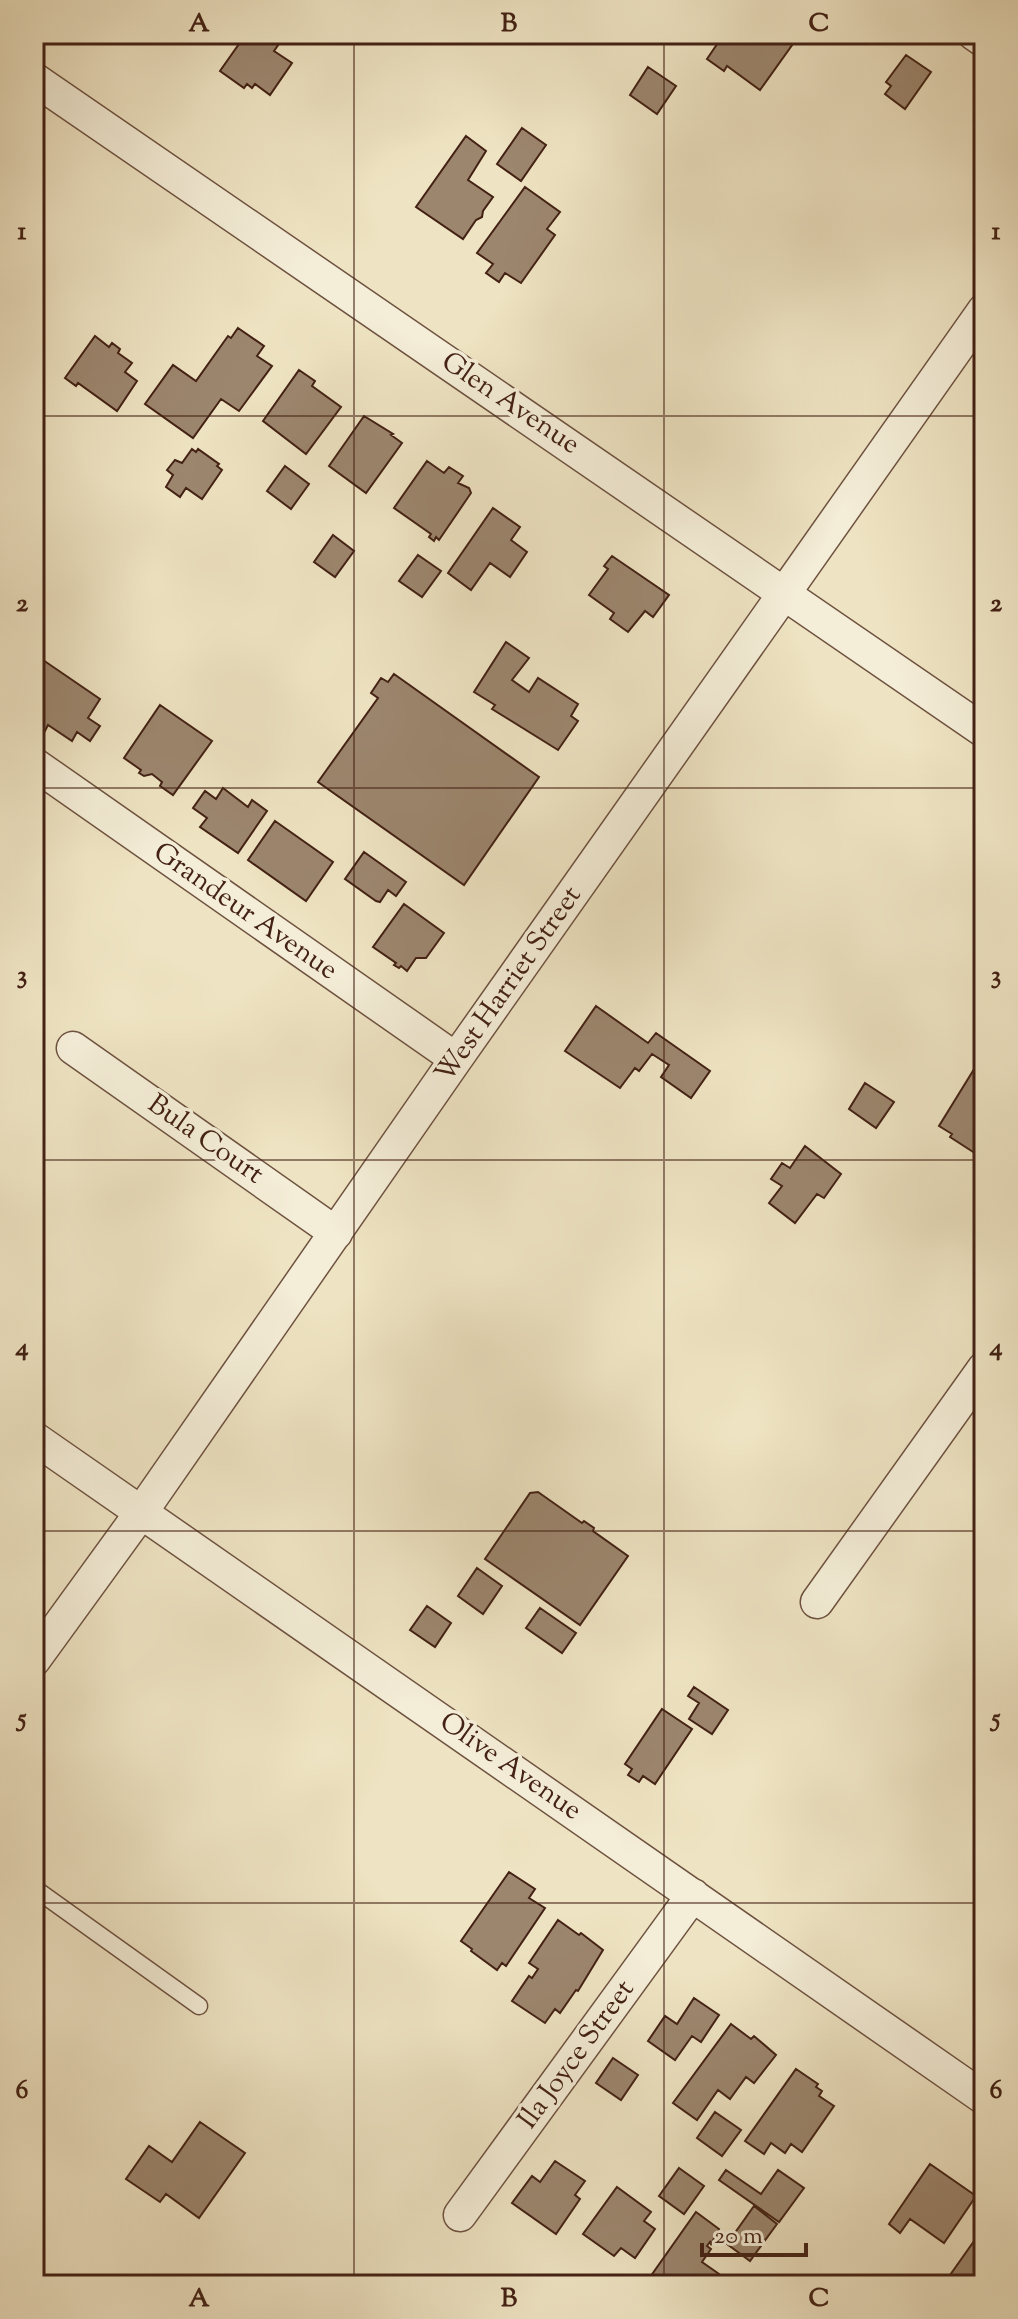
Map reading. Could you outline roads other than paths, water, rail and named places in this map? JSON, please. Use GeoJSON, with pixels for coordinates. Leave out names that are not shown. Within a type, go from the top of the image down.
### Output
{"type":"FeatureCollection","features":[{"type":"Feature","properties":{"kind":"street"},"geometry":{"type":"LineString","coordinates":[[974,34],[984,41]]}},
{"type":"Feature","properties":{"kind":"street","name":"Glen Avenue"},"geometry":{"type":"LineString","coordinates":[[34,79],[984,731]]}},
{"type":"Feature","properties":{"kind":"street","name":"West Harriet Street"},"geometry":{"type":"LineString","coordinates":[[34,1660],[140,1514],[456,1059],[984,310]]}},
{"type":"Feature","properties":{"kind":"street","name":"Grandeur Avenue"},"geometry":{"type":"LineString","coordinates":[[34,764],[456,1059]]}},
{"type":"Feature","properties":{"kind":"street","name":"Bula Court"},"geometry":{"type":"LineString","coordinates":[[73,1048],[336,1233]]}},
{"type":"Feature","properties":{"kind":"street"},"geometry":{"type":"LineString","coordinates":[[817,1602],[984,1368]]}},
{"type":"Feature","properties":{"kind":"street","name":"Olive Avenue"},"geometry":{"type":"LineString","coordinates":[[34,1438],[984,2098]]}},
{"type":"Feature","properties":{"kind":"street","name":"Ila Joyce Street"},"geometry":{"type":"LineString","coordinates":[[460,2215],[693,1895]]}},
{"type":"Feature","properties":{"kind":"lane"},"geometry":{"type":"LineString","coordinates":[[34,1888],[199,2006]]}}]}
